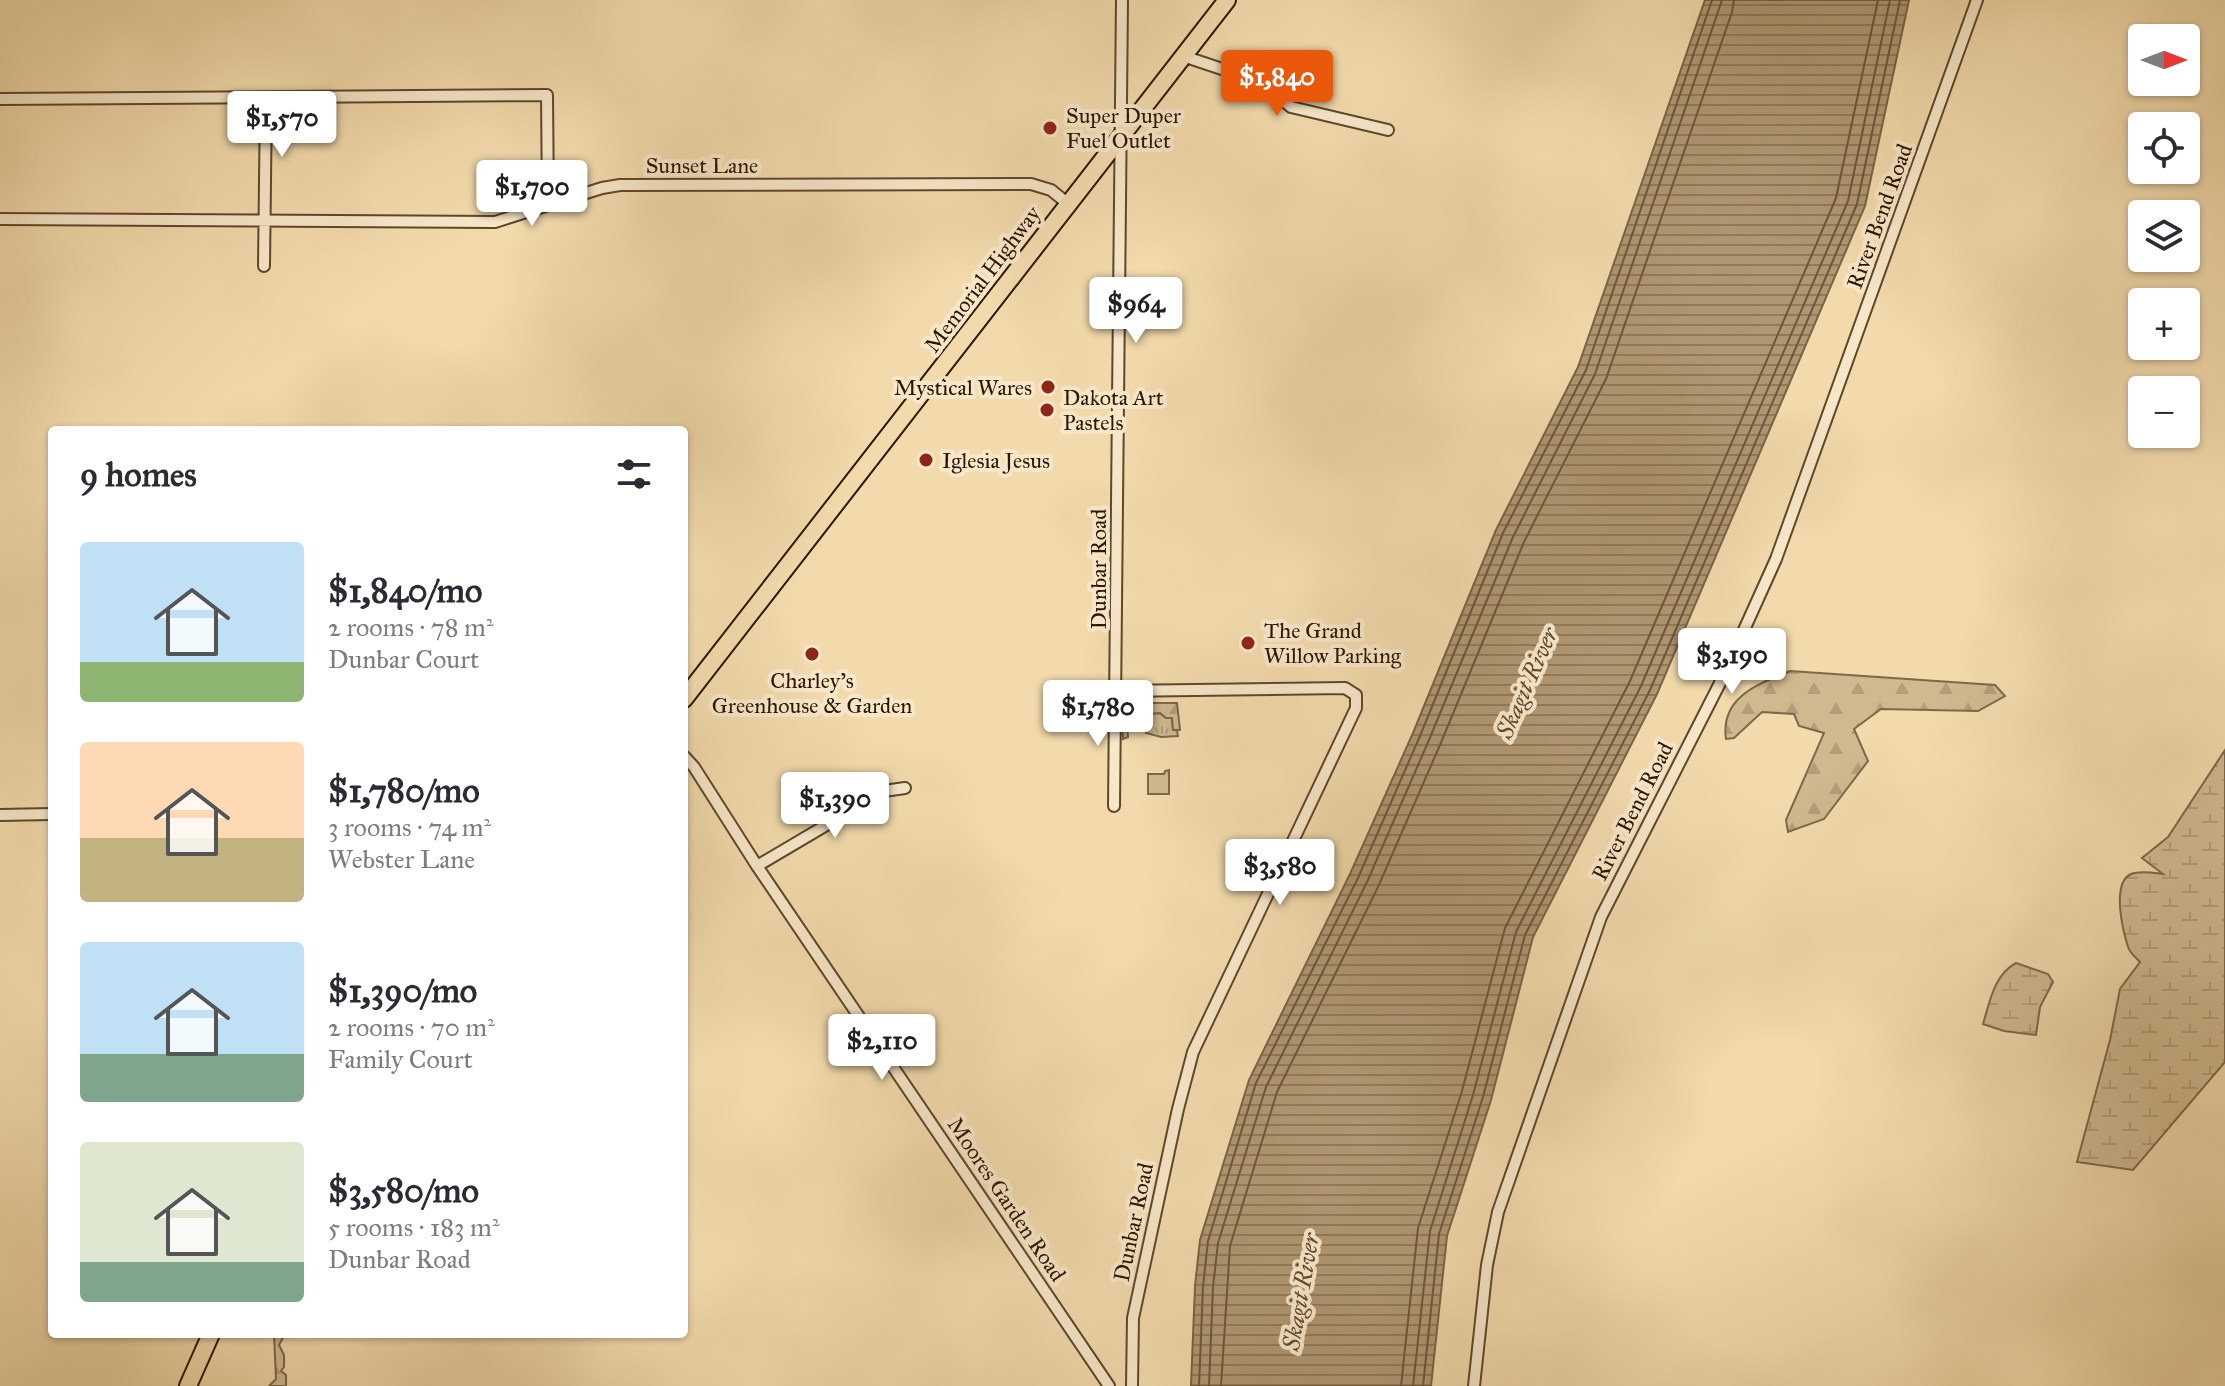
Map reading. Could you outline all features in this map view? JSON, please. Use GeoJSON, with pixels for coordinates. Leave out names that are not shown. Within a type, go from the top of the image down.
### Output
{"type":"FeatureCollection","features":[{"type":"Feature","properties":{"kind":"main road","name":"Memorial Highway"},"geometry":{"type":"LineString","coordinates":[[688,694],[1227,0]]}},
{"type":"Feature","properties":{"kind":"main road"},"geometry":{"type":"LineString","coordinates":[[188,1386],[209,1338]]}},
{"type":"Feature","properties":{"kind":"street","name":"Dunbar Road"},"geometry":{"type":"LineString","coordinates":[[1122,0],[1117,691],[1345,688],[1356,695],[1356,708],[1193,1052],[1133,1318],[1132,1386]]}},
{"type":"Feature","properties":{"kind":"street","name":"River Bend Road"},"geometry":{"type":"LineString","coordinates":[[1474,1386],[1487,1265],[1498,1212],[1601,917],[1721,681],[1776,559],[1977,0]]}},
{"type":"Feature","properties":{"kind":"street"},"geometry":{"type":"LineString","coordinates":[[1183,56],[1261,82],[1291,107],[1388,130]]}},
{"type":"Feature","properties":{"kind":"street"},"geometry":{"type":"LineString","coordinates":[[0,99],[547,95],[548,204]]}},
{"type":"Feature","properties":{"kind":"street"},"geometry":{"type":"LineString","coordinates":[[264,266],[266,98]]}},
{"type":"Feature","properties":{"kind":"street","name":"Sunset Lane"},"geometry":{"type":"LineString","coordinates":[[0,219],[495,222],[620,185],[1031,184],[1051,190],[1067,203]]}},
{"type":"Feature","properties":{"kind":"street"},"geometry":{"type":"LineString","coordinates":[[1114,806],[1117,691]]}},
{"type":"Feature","properties":{"kind":"street","name":"Moores Garden Road"},"geometry":{"type":"LineString","coordinates":[[688,760],[1109,1386]]}},
{"type":"Feature","properties":{"kind":"street"},"geometry":{"type":"LineString","coordinates":[[757,866],[884,791],[905,788]]}},
{"type":"Feature","properties":{"kind":"street"},"geometry":{"type":"LineString","coordinates":[[0,815],[48,814]]}},
{"type":"Feature","properties":{"kind":"green space"},"geometry":{"type":"Polygon","coordinates":[[[1790,671],[1995,685],[2005,696],[1978,711],[1881,709],[1854,729],[1868,761],[1824,819],[1788,832],[1786,820],[1824,733],[1799,726],[1794,714],[1762,712],[1734,738],[1726,739],[1726,725],[1729,712],[1744,694],[1790,671]]]}},
{"type":"Feature","properties":{"kind":"green space"},"geometry":{"type":"Polygon","coordinates":[[[1177,703],[1180,730],[1173,730],[1172,718],[1140,709],[1137,718],[1127,717],[1128,737],[1123,739],[1122,704],[1177,703]]]}},
{"type":"Feature","properties":{"kind":"green space"},"geometry":{"type":"Polygon","coordinates":[[[1160,713],[1172,718],[1173,729],[1178,736],[1161,737],[1146,733],[1144,722],[1149,714],[1160,713]]]}},
{"type":"Feature","properties":{"kind":"green space"},"geometry":{"type":"Polygon","coordinates":[[[2225,750],[2225,1062],[2133,1170],[2077,1162],[2110,1040],[2120,989],[2140,962],[2130,951],[2126,940],[2121,919],[2121,887],[2131,874],[2163,874],[2142,858],[2168,837],[2225,750]]]}},
{"type":"Feature","properties":{"kind":"green space"},"geometry":{"type":"Polygon","coordinates":[[[1169,770],[1169,794],[1148,794],[1148,774],[1164,774],[1169,770]]]}},
{"type":"Feature","properties":{"kind":"green space"},"geometry":{"type":"Polygon","coordinates":[[[2016,963],[2048,974],[2053,982],[2040,1007],[2036,1035],[2004,1031],[1983,1024],[1998,982],[2016,963]]]}},
{"type":"Feature","properties":{"kind":"green space"},"geometry":{"type":"Polygon","coordinates":[[[274,1338],[283,1338],[279,1345],[284,1355],[281,1371],[286,1375],[286,1386],[269,1386],[276,1379],[274,1338]]]}},
{"type":"Feature","properties":{"kind":"water","name":"Skagit River"},"geometry":{"type":"Polygon","coordinates":[[[1705,0],[1909,0],[1865,206],[1657,694],[1533,937],[1491,1100],[1447,1236],[1431,1386],[1191,1386],[1200,1240],[1249,1080],[1350,874],[1413,733],[1496,530],[1578,367],[1705,0]]]}},
{"type":"Feature","properties":{"kind":"place","name":"Super Duper Fuel Outlet"},"geometry":{"type":"Point","coordinates":[1050,128]}},
{"type":"Feature","properties":{"kind":"place","name":"Mystical Wares"},"geometry":{"type":"Point","coordinates":[1048,387]}},
{"type":"Feature","properties":{"kind":"place","name":"Dakota Art Pastels"},"geometry":{"type":"Point","coordinates":[1047,410]}},
{"type":"Feature","properties":{"kind":"place","name":"Iglesia Jesus"},"geometry":{"type":"Point","coordinates":[926,460]}},
{"type":"Feature","properties":{"kind":"place","name":"The Grand Willow Parking"},"geometry":{"type":"Point","coordinates":[1248,643]}},
{"type":"Feature","properties":{"kind":"place","name":"Charley's Greenhouse & Garden"},"geometry":{"type":"Point","coordinates":[812,654]}}]}
